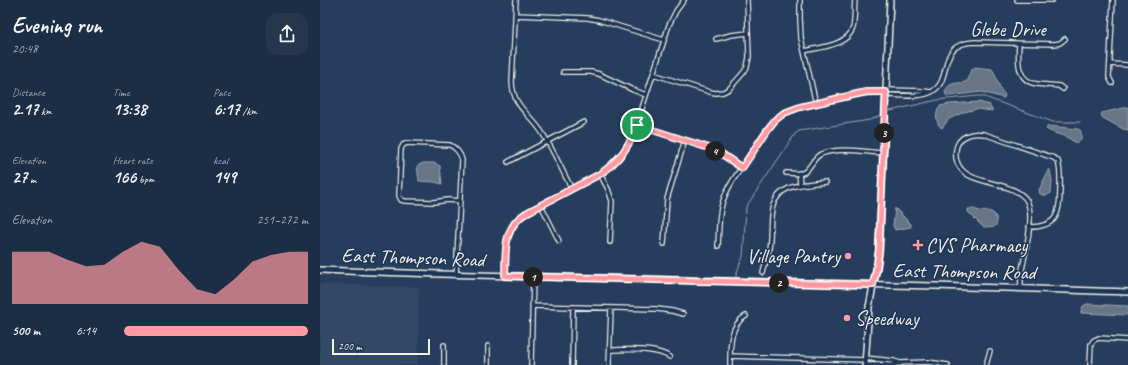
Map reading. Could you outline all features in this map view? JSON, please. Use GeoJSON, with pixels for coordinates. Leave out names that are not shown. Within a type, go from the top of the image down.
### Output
{"type":"FeatureCollection","features":[{"type":"Feature","properties":{"kind":"main road"},"geometry":{"type":"LineString","coordinates":[[865,362],[869,307],[878,254],[890,0]]}},
{"type":"Feature","properties":{"kind":"main road","name":"East Thompson Road"},"geometry":{"type":"LineString","coordinates":[[320,270],[456,275],[1021,288],[1128,292]]}},
{"type":"Feature","properties":{"kind":"street"},"geometry":{"type":"LineString","coordinates":[[516,0],[512,82],[514,94],[522,110],[541,131],[572,189]]}},
{"type":"Feature","properties":{"kind":"street"},"geometry":{"type":"LineString","coordinates":[[505,276],[507,241],[510,229],[515,222],[541,205],[600,174],[614,163],[623,153],[631,140],[637,125],[672,17],[684,0]]}},
{"type":"Feature","properties":{"kind":"street"},"geometry":{"type":"LineString","coordinates":[[653,74],[716,93],[722,92],[732,86],[747,67],[749,57],[747,0]]}},
{"type":"Feature","properties":{"kind":"street"},"geometry":{"type":"LineString","coordinates":[[800,0],[800,27],[816,104]]}},
{"type":"Feature","properties":{"kind":"street"},"geometry":{"type":"LineString","coordinates":[[804,51],[838,43],[847,38],[853,28],[855,0]]}},
{"type":"Feature","properties":{"kind":"street"},"geometry":{"type":"LineString","coordinates":[[1017,0],[1052,0]]}},
{"type":"Feature","properties":{"kind":"street"},"geometry":{"type":"LineString","coordinates":[[1112,83],[1109,77],[1114,0]]}},
{"type":"Feature","properties":{"kind":"street"},"geometry":{"type":"LineString","coordinates":[[516,15],[588,18],[664,40]]}},
{"type":"Feature","properties":{"kind":"street"},"geometry":{"type":"LineString","coordinates":[[716,39],[731,35],[748,34]]}},
{"type":"Feature","properties":{"kind":"street","name":"Glebe Drive"},"geometry":{"type":"LineString","coordinates":[[718,246],[719,218],[722,203],[728,189],[768,129],[784,113],[795,108],[866,92],[886,92],[914,96],[925,95],[938,87],[942,80],[950,54],[956,47],[964,43],[1060,44],[1065,39]]}},
{"type":"Feature","properties":{"kind":"street"},"geometry":{"type":"LineString","coordinates":[[1018,44],[1018,62],[1023,76],[1036,84],[1060,86],[1063,89]]}},
{"type":"Feature","properties":{"kind":"street"},"geometry":{"type":"LineString","coordinates":[[1110,64],[1128,65]]}},
{"type":"Feature","properties":{"kind":"street"},"geometry":{"type":"LineString","coordinates":[[563,72],[591,72],[599,74],[646,95]]}},
{"type":"Feature","properties":{"kind":"street"},"geometry":{"type":"LineString","coordinates":[[508,162],[584,122]]}},
{"type":"Feature","properties":{"kind":"street"},"geometry":{"type":"LineString","coordinates":[[637,125],[712,149],[742,168]]}},
{"type":"Feature","properties":{"kind":"street"},"geometry":{"type":"LineString","coordinates":[[1021,288],[1021,272],[1029,226],[1029,206],[1022,195],[1015,191],[970,176],[963,171],[958,165],[955,157],[959,141],[966,136],[976,133],[984,134],[1054,158],[1058,161],[1061,173],[1060,204],[1056,216],[1046,225],[1041,227],[1029,226]]}},
{"type":"Feature","properties":{"kind":"street"},"geometry":{"type":"LineString","coordinates":[[664,244],[666,199],[685,140]]}},
{"type":"Feature","properties":{"kind":"street"},"geometry":{"type":"LineString","coordinates":[[456,275],[460,201],[462,158],[450,145],[407,143],[403,145],[401,149],[399,196],[401,200],[434,202],[448,200],[460,201]]}},
{"type":"Feature","properties":{"kind":"street"},"geometry":{"type":"LineString","coordinates":[[786,173],[803,173],[807,170],[814,159],[822,154],[842,151],[883,153]]}},
{"type":"Feature","properties":{"kind":"street"},"geometry":{"type":"LineString","coordinates":[[799,173],[800,185]]}},
{"type":"Feature","properties":{"kind":"street"},"geometry":{"type":"LineString","coordinates":[[600,174],[608,189],[612,201],[610,242]]}},
{"type":"Feature","properties":{"kind":"street"},"geometry":{"type":"LineString","coordinates":[[763,273],[769,248],[771,214],[774,204],[780,195],[793,186],[825,182]]}},
{"type":"Feature","properties":{"kind":"street"},"geometry":{"type":"LineString","coordinates":[[541,205],[560,241]]}},
{"type":"Feature","properties":{"kind":"street"},"geometry":{"type":"LineString","coordinates":[[531,365],[533,277]]}},
{"type":"Feature","properties":{"kind":"street"},"geometry":{"type":"LineString","coordinates":[[532,306],[663,310],[683,314]]}},
{"type":"Feature","properties":{"kind":"street"},"geometry":{"type":"LineString","coordinates":[[572,365],[573,307]]}},
{"type":"Feature","properties":{"kind":"street"},"geometry":{"type":"LineString","coordinates":[[609,365],[611,308]]}},
{"type":"Feature","properties":{"kind":"street"},"geometry":{"type":"LineString","coordinates":[[730,365],[731,342],[735,328],[740,320],[746,316]]}},
{"type":"Feature","properties":{"kind":"street"},"geometry":{"type":"LineString","coordinates":[[1090,365],[1090,345],[1094,340],[1099,338],[1128,340]]}},
{"type":"Feature","properties":{"kind":"street"},"geometry":{"type":"LineString","coordinates":[[444,345],[444,365]]}},
{"type":"Feature","properties":{"kind":"street"},"geometry":{"type":"LineString","coordinates":[[488,346],[488,365]]}},
{"type":"Feature","properties":{"kind":"street"},"geometry":{"type":"LineString","coordinates":[[610,350],[654,351],[670,357]]}},
{"type":"Feature","properties":{"kind":"street"},"geometry":{"type":"LineString","coordinates":[[986,365],[990,351]]}},
{"type":"Feature","properties":{"kind":"street"},"geometry":{"type":"LineString","coordinates":[[730,356],[900,364]]}},
{"type":"Feature","properties":{"kind":"street"},"geometry":{"type":"LineString","coordinates":[[865,362],[893,364],[928,362],[948,365]]}},
{"type":"Feature","properties":{"kind":"shaded area"},"geometry":{"type":"Polygon","coordinates":[[[975,67],[992,69],[1001,90],[1005,95],[1004,98],[981,92],[949,96],[946,95],[945,92],[949,86],[966,82],[971,70],[975,67]]]}},
{"type":"Feature","properties":{"kind":"shaded area"},"geometry":{"type":"Polygon","coordinates":[[[979,102],[990,105],[992,111],[977,109],[964,112],[949,119],[942,128],[938,124],[937,115],[940,106],[979,102]]]}},
{"type":"Feature","properties":{"kind":"shaded area"},"geometry":{"type":"Polygon","coordinates":[[[1128,107],[1128,130],[1123,129],[1103,118],[1101,115],[1102,113],[1128,107]]]}},
{"type":"Feature","properties":{"kind":"shaded area"},"geometry":{"type":"Polygon","coordinates":[[[1048,126],[1078,129],[1081,131],[1081,139],[1078,143],[1076,143],[1066,137],[1046,129],[1048,126]]]}},
{"type":"Feature","properties":{"kind":"shaded area"},"geometry":{"type":"Polygon","coordinates":[[[423,163],[434,163],[440,166],[442,184],[419,181],[417,166],[423,163]]]}},
{"type":"Feature","properties":{"kind":"shaded area"},"geometry":{"type":"Polygon","coordinates":[[[1049,169],[1052,181],[1051,193],[1043,195],[1040,194],[1039,190],[1049,169]]]}},
{"type":"Feature","properties":{"kind":"shaded area"},"geometry":{"type":"Polygon","coordinates":[[[895,208],[911,224],[911,227],[895,230],[893,226],[895,208]]]}},
{"type":"Feature","properties":{"kind":"shaded area"},"geometry":{"type":"Polygon","coordinates":[[[968,209],[991,212],[996,217],[996,225],[989,228],[983,227],[968,212],[968,209]]]}},
{"type":"Feature","properties":{"kind":"shaded area"},"geometry":{"type":"Polygon","coordinates":[[[320,284],[419,287],[418,365],[320,365],[320,284]]]}},
{"type":"Feature","properties":{"kind":"shaded area"},"geometry":{"type":"Polygon","coordinates":[[[1087,304],[1128,306],[1128,315],[1081,313],[1083,306],[1087,304]]]}},
{"type":"Feature","properties":{"kind":"waterway"},"geometry":{"type":"LineString","coordinates":[[890,111],[937,100],[982,96],[1053,122],[1080,122]]}},
{"type":"Feature","properties":{"kind":"waterway"},"geometry":{"type":"LineString","coordinates":[[735,279],[743,257],[746,207],[795,134],[799,131],[870,120],[882,115]]}},
{"type":"Feature","properties":{"kind":"place","name":"CVS Pharmacy"},"geometry":{"type":"Point","coordinates":[918,245]}},
{"type":"Feature","properties":{"kind":"place","name":"Village Pantry"},"geometry":{"type":"Point","coordinates":[848,256]}},
{"type":"Feature","properties":{"kind":"place","name":"Speedway"},"geometry":{"type":"Point","coordinates":[847,318]}},
{"type":"Feature","properties":{"kind":"route"},"geometry":{"type":"LineString","coordinates":[[866,92],[886,92],[879,250],[873,285],[505,276],[508,235],[510,229],[517,220],[526,213],[609,168],[628,146],[637,125],[712,149],[742,168],[768,129],[775,120],[784,113],[792,109],[866,92]]}}]}
